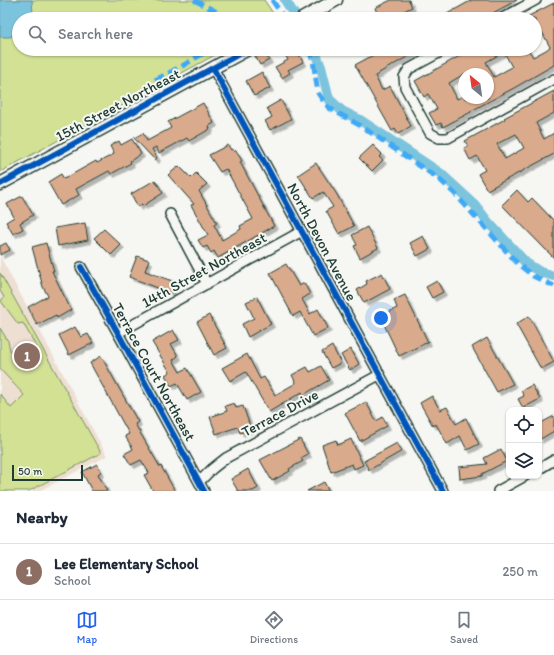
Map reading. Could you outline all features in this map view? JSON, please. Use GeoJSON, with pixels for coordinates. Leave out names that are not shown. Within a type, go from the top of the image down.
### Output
{"type":"FeatureCollection","features":[{"type":"Feature","properties":{"kind":"street"},"geometry":{"type":"LineString","coordinates":[[315,12],[336,0]]}},
{"type":"Feature","properties":{"kind":"street"},"geometry":{"type":"LineString","coordinates":[[514,12],[536,0]]}},
{"type":"Feature","properties":{"kind":"street","name":"15th Street Northeast"},"geometry":{"type":"LineString","coordinates":[[0,184],[235,56]]}},
{"type":"Feature","properties":{"kind":"street"},"geometry":{"type":"LineString","coordinates":[[433,56],[409,69],[404,77],[405,87],[430,132],[439,138],[448,138],[554,80]]}},
{"type":"Feature","properties":{"kind":"street","name":"North Devon Avenue"},"geometry":{"type":"LineString","coordinates":[[213,68],[443,491]]}},
{"type":"Feature","properties":{"kind":"street"},"geometry":{"type":"LineString","coordinates":[[170,214],[207,284]]}},
{"type":"Feature","properties":{"kind":"street","name":"14th Street Northeast"},"geometry":{"type":"LineString","coordinates":[[118,333],[302,231]]}},
{"type":"Feature","properties":{"kind":"street","name":"Terrace Court Northeast"},"geometry":{"type":"LineString","coordinates":[[81,267],[204,491]]}},
{"type":"Feature","properties":{"kind":"street","name":"Terrace Drive"},"geometry":{"type":"LineString","coordinates":[[199,482],[226,458],[379,375]]}},
{"type":"Feature","properties":{"kind":"street"},"geometry":{"type":"LineString","coordinates":[[542,466],[554,460]]}},
{"type":"Feature","properties":{"kind":"street"},"geometry":{"type":"LineString","coordinates":[[498,491],[520,479]]}},
{"type":"Feature","properties":{"kind":"shaded area"},"geometry":{"type":"Polygon","coordinates":[[[0,256],[107,456],[39,491],[0,491],[0,256]]]}},
{"type":"Feature","properties":{"kind":"green space"},"geometry":{"type":"Polygon","coordinates":[[[0,0],[264,0],[272,12],[12,12],[12,56],[213,56],[0,172],[0,0]]]}},
{"type":"Feature","properties":{"kind":"green space"},"geometry":{"type":"Polygon","coordinates":[[[0,273],[101,453],[29,491],[0,491],[0,394],[11,408],[24,395],[0,369],[0,328],[8,341],[10,350],[15,358],[36,346],[23,323],[18,324],[1,301],[4,297],[0,291],[0,273]]]}},
{"type":"Feature","properties":{"kind":"water"},"geometry":{"type":"Polygon","coordinates":[[[0,0],[32,0],[33,12],[12,12],[12,36],[0,37],[0,0]]]}},
{"type":"Feature","properties":{"kind":"building"},"geometry":{"type":"Polygon","coordinates":[[[391,0],[409,0],[412,7],[402,12],[377,12],[375,8],[391,0]]]}},
{"type":"Feature","properties":{"kind":"building"},"geometry":{"type":"Polygon","coordinates":[[[472,0],[517,0],[495,12],[451,12],[472,0]]]}},
{"type":"Feature","properties":{"kind":"building"},"geometry":{"type":"Polygon","coordinates":[[[554,3],[554,65],[494,99],[494,77],[512,67],[506,56],[542,56],[542,52],[550,47],[542,32],[542,12],[537,12],[554,3]]]}},
{"type":"Feature","properties":{"kind":"building"},"geometry":{"type":"Polygon","coordinates":[[[255,56],[267,56],[269,60],[260,65],[255,56]]]}},
{"type":"Feature","properties":{"kind":"building"},"geometry":{"type":"Polygon","coordinates":[[[286,56],[300,56],[303,62],[288,70],[290,73],[282,78],[275,67],[288,60],[286,56]]]}},
{"type":"Feature","properties":{"kind":"building"},"geometry":{"type":"Polygon","coordinates":[[[371,56],[409,56],[375,76],[382,90],[390,86],[411,126],[398,134],[395,129],[392,131],[355,65],[371,56]]]}},
{"type":"Feature","properties":{"kind":"building"},"geometry":{"type":"Polygon","coordinates":[[[460,56],[497,56],[486,62],[489,68],[458,68],[458,78],[449,83],[458,98],[458,104],[484,104],[443,127],[441,123],[436,125],[429,113],[437,109],[428,94],[424,97],[415,81],[460,56]]]}},
{"type":"Feature","properties":{"kind":"building"},"geometry":{"type":"Polygon","coordinates":[[[262,72],[270,88],[254,96],[246,81],[262,72]]]}},
{"type":"Feature","properties":{"kind":"building"},"geometry":{"type":"Polygon","coordinates":[[[554,91],[554,113],[536,123],[544,139],[554,133],[554,154],[487,190],[478,174],[485,170],[477,156],[470,160],[464,148],[468,146],[465,141],[505,119],[504,118],[554,91]],[[516,134],[497,144],[505,159],[524,148],[516,134]]]}},
{"type":"Feature","properties":{"kind":"building"},"geometry":{"type":"Polygon","coordinates":[[[281,100],[291,119],[270,130],[265,121],[272,117],[267,108],[281,100]]]}},
{"type":"Feature","properties":{"kind":"building"},"geometry":{"type":"Polygon","coordinates":[[[203,103],[214,123],[209,126],[210,129],[189,141],[187,138],[159,153],[156,147],[152,149],[157,158],[155,160],[134,138],[143,133],[147,141],[171,128],[168,122],[203,103]]]}},
{"type":"Feature","properties":{"kind":"building"},"geometry":{"type":"Polygon","coordinates":[[[132,139],[141,154],[130,161],[131,163],[111,174],[109,171],[76,189],[79,195],[61,205],[48,182],[61,174],[64,179],[96,161],[97,163],[114,154],[110,146],[119,141],[121,145],[132,139]]]}},
{"type":"Feature","properties":{"kind":"building"},"geometry":{"type":"Polygon","coordinates":[[[228,145],[234,152],[236,150],[242,161],[240,162],[274,226],[218,258],[214,251],[211,253],[207,246],[203,248],[198,240],[208,235],[191,205],[194,204],[168,175],[179,166],[191,178],[196,173],[207,184],[199,191],[217,223],[214,225],[222,240],[241,229],[240,226],[253,219],[226,169],[220,172],[209,155],[228,145]]]}},
{"type":"Feature","properties":{"kind":"building"},"geometry":{"type":"Polygon","coordinates":[[[373,145],[382,154],[379,157],[383,160],[372,171],[359,158],[373,145]]]}},
{"type":"Feature","properties":{"kind":"building"},"geometry":{"type":"Polygon","coordinates":[[[316,163],[336,193],[354,226],[339,234],[326,211],[333,207],[323,192],[313,198],[298,175],[316,163]]]}},
{"type":"Feature","properties":{"kind":"building"},"geometry":{"type":"Polygon","coordinates":[[[155,180],[163,193],[143,206],[142,204],[138,207],[131,194],[155,180]]]}},
{"type":"Feature","properties":{"kind":"building"},"geometry":{"type":"Polygon","coordinates":[[[517,190],[528,202],[532,198],[554,221],[554,258],[502,205],[517,190]]]}},
{"type":"Feature","properties":{"kind":"building"},"geometry":{"type":"Polygon","coordinates":[[[22,196],[33,215],[20,223],[23,229],[13,234],[6,222],[14,217],[7,204],[22,196]]]}},
{"type":"Feature","properties":{"kind":"building"},"geometry":{"type":"Polygon","coordinates":[[[85,223],[88,240],[58,246],[55,228],[85,223]]]}},
{"type":"Feature","properties":{"kind":"building"},"geometry":{"type":"Polygon","coordinates":[[[367,227],[378,248],[360,258],[354,246],[357,245],[352,235],[367,227]]]}},
{"type":"Feature","properties":{"kind":"building"},"geometry":{"type":"Polygon","coordinates":[[[104,229],[121,245],[111,255],[94,238],[104,229]]]}},
{"type":"Feature","properties":{"kind":"building"},"geometry":{"type":"Polygon","coordinates":[[[423,236],[430,249],[417,256],[410,243],[423,236]]]}},
{"type":"Feature","properties":{"kind":"building"},"geometry":{"type":"Polygon","coordinates":[[[6,243],[10,250],[0,255],[0,246],[6,243]]]}},
{"type":"Feature","properties":{"kind":"building"},"geometry":{"type":"Polygon","coordinates":[[[46,243],[54,271],[52,271],[71,310],[57,318],[56,315],[37,325],[28,307],[48,296],[43,287],[32,247],[46,243]]]}},
{"type":"Feature","properties":{"kind":"building"},"geometry":{"type":"Polygon","coordinates":[[[137,256],[149,260],[145,271],[175,282],[171,293],[129,277],[137,256]]]}},
{"type":"Feature","properties":{"kind":"building"},"geometry":{"type":"Polygon","coordinates":[[[286,264],[299,286],[304,283],[310,294],[302,299],[310,314],[318,309],[328,328],[313,336],[300,312],[293,316],[270,273],[286,264]]]}},
{"type":"Feature","properties":{"kind":"building"},"geometry":{"type":"Polygon","coordinates":[[[382,273],[390,289],[364,303],[357,290],[367,284],[366,281],[382,273]]]}},
{"type":"Feature","properties":{"kind":"building"},"geometry":{"type":"Polygon","coordinates":[[[437,281],[443,292],[432,298],[426,287],[437,281]]]}},
{"type":"Feature","properties":{"kind":"building"},"geometry":{"type":"Polygon","coordinates":[[[405,295],[428,342],[399,356],[380,316],[397,308],[394,300],[405,295]]]}},
{"type":"Feature","properties":{"kind":"building"},"geometry":{"type":"Polygon","coordinates":[[[257,297],[271,324],[248,337],[242,324],[254,318],[246,302],[257,297]]]}},
{"type":"Feature","properties":{"kind":"building"},"geometry":{"type":"Polygon","coordinates":[[[209,315],[227,348],[214,355],[197,322],[209,315]]]}},
{"type":"Feature","properties":{"kind":"building"},"geometry":{"type":"Polygon","coordinates":[[[529,316],[554,362],[541,369],[516,324],[529,316]]]}},
{"type":"Feature","properties":{"kind":"building"},"geometry":{"type":"Polygon","coordinates":[[[75,327],[81,337],[88,334],[93,343],[69,355],[59,335],[75,327]]]}},
{"type":"Feature","properties":{"kind":"building"},"geometry":{"type":"Polygon","coordinates":[[[173,330],[179,340],[171,344],[178,356],[173,360],[180,372],[187,368],[201,392],[187,400],[177,383],[171,386],[165,375],[170,372],[152,342],[173,330]]]}},
{"type":"Feature","properties":{"kind":"building"},"geometry":{"type":"Polygon","coordinates":[[[487,338],[513,384],[497,392],[472,347],[487,338]]]}},
{"type":"Feature","properties":{"kind":"building"},"geometry":{"type":"Polygon","coordinates":[[[332,346],[341,363],[331,368],[322,352],[332,346]]]}},
{"type":"Feature","properties":{"kind":"building"},"geometry":{"type":"Polygon","coordinates":[[[351,349],[359,364],[350,370],[341,355],[351,349]]]}},
{"type":"Feature","properties":{"kind":"building"},"geometry":{"type":"Polygon","coordinates":[[[247,354],[260,379],[264,377],[275,395],[296,383],[292,375],[307,367],[310,372],[321,366],[329,380],[303,395],[302,392],[269,412],[246,372],[230,381],[222,368],[247,354]]]}},
{"type":"Feature","properties":{"kind":"building"},"geometry":{"type":"Polygon","coordinates":[[[101,356],[138,422],[135,424],[175,491],[153,491],[144,475],[149,473],[141,460],[131,465],[124,454],[133,449],[125,436],[129,434],[90,363],[101,356]]]}},
{"type":"Feature","properties":{"kind":"building"},"geometry":{"type":"Polygon","coordinates":[[[532,385],[540,399],[522,407],[518,399],[524,396],[521,391],[532,385]]]}},
{"type":"Feature","properties":{"kind":"building"},"geometry":{"type":"Polygon","coordinates":[[[432,396],[440,410],[447,407],[456,424],[466,418],[479,444],[467,450],[460,436],[447,444],[436,424],[433,426],[420,403],[432,396]]]}},
{"type":"Feature","properties":{"kind":"building"},"geometry":{"type":"Polygon","coordinates":[[[366,402],[376,421],[383,417],[387,426],[360,441],[345,413],[366,402]]]}},
{"type":"Feature","properties":{"kind":"building"},"geometry":{"type":"Polygon","coordinates":[[[234,403],[236,408],[243,406],[251,429],[240,433],[238,427],[216,434],[210,417],[227,411],[225,406],[234,403]]]}},
{"type":"Feature","properties":{"kind":"building"},"geometry":{"type":"Polygon","coordinates":[[[554,416],[554,431],[542,438],[542,422],[554,416]]]}},
{"type":"Feature","properties":{"kind":"building"},"geometry":{"type":"Polygon","coordinates":[[[300,439],[308,454],[301,458],[303,461],[289,469],[290,471],[272,481],[260,460],[300,439]]]}},
{"type":"Feature","properties":{"kind":"building"},"geometry":{"type":"Polygon","coordinates":[[[351,439],[363,465],[354,469],[352,464],[331,472],[322,445],[336,440],[338,445],[351,439]]]}},
{"type":"Feature","properties":{"kind":"building"},"geometry":{"type":"Polygon","coordinates":[[[397,443],[402,451],[369,470],[364,461],[397,443]]]}},
{"type":"Feature","properties":{"kind":"building"},"geometry":{"type":"Polygon","coordinates":[[[501,449],[506,462],[482,474],[482,476],[460,479],[459,467],[487,464],[484,458],[501,449]]]}},
{"type":"Feature","properties":{"kind":"building"},"geometry":{"type":"Polygon","coordinates":[[[97,464],[101,472],[98,474],[107,491],[92,491],[82,472],[97,464]]]}},
{"type":"Feature","properties":{"kind":"building"},"geometry":{"type":"Polygon","coordinates":[[[248,469],[258,488],[253,491],[238,491],[231,479],[248,469]]]}},
{"type":"Feature","properties":{"kind":"building"},"geometry":{"type":"Polygon","coordinates":[[[324,482],[329,491],[307,491],[324,482]]]}},
{"type":"Feature","properties":{"kind":"waterway"},"geometry":{"type":"LineString","coordinates":[[285,0],[293,12]]}},
{"type":"Feature","properties":{"kind":"waterway"},"geometry":{"type":"LineString","coordinates":[[317,56],[329,99],[342,111],[360,120],[440,173],[475,205],[489,223],[526,263],[540,272],[554,276]]}},
{"type":"Feature","properties":{"kind":"marked path"},"geometry":{"type":"LineString","coordinates":[[194,0],[217,12]]}},
{"type":"Feature","properties":{"kind":"marked path"},"geometry":{"type":"LineString","coordinates":[[272,0],[280,12]]}},
{"type":"Feature","properties":{"kind":"marked path"},"geometry":{"type":"LineString","coordinates":[[155,80],[199,56]]}},
{"type":"Feature","properties":{"kind":"marked path"},"geometry":{"type":"LineString","coordinates":[[311,56],[318,93],[329,108],[361,126],[439,179],[455,194],[518,264],[533,276],[554,286]]}},
{"type":"Feature","properties":{"kind":"cycle path"},"geometry":{"type":"LineString","coordinates":[[0,184],[235,56]]}},
{"type":"Feature","properties":{"kind":"cycle path"},"geometry":{"type":"LineString","coordinates":[[213,68],[443,491]]}},
{"type":"Feature","properties":{"kind":"cycle path"},"geometry":{"type":"LineString","coordinates":[[81,267],[204,491]]}},
{"type":"Feature","properties":{"kind":"place","name":"Lee Elementary School"},"geometry":{"type":"Point","coordinates":[27,356]}}]}
